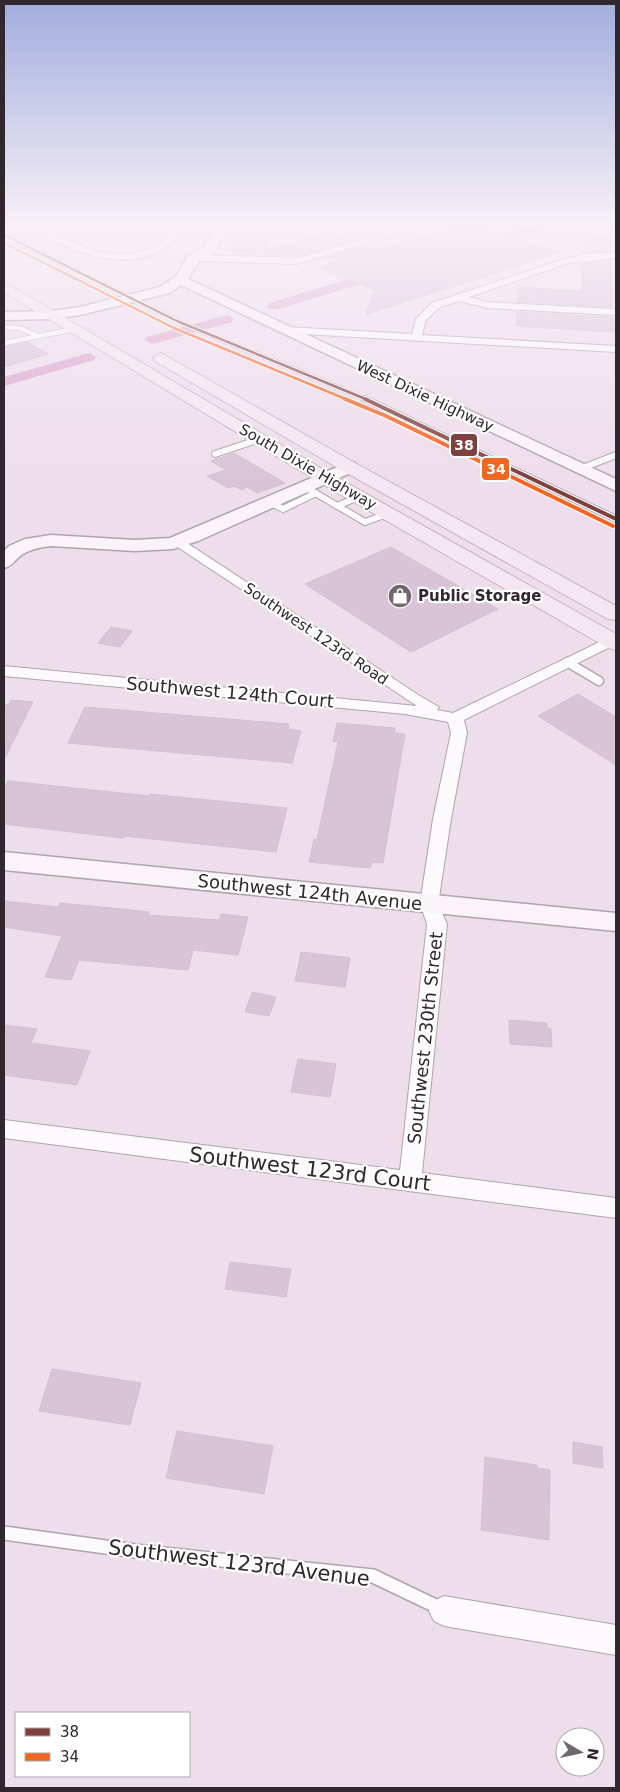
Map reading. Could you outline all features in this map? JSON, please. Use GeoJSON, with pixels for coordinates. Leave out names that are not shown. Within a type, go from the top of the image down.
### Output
{"type":"FeatureCollection","features":[{"type":"Feature","properties":{"kind":"highway","name":"South Dixie Highway"},"geometry":{"type":"LineString","coordinates":[[43,310],[260,439],[315,486],[358,497],[615,640]]}},
{"type":"Feature","properties":{"kind":"highway"},"geometry":{"type":"LineString","coordinates":[[60,310],[65,312],[80,311],[99,322]]}},
{"type":"Feature","properties":{"kind":"highway"},"geometry":{"type":"LineString","coordinates":[[52,315],[75,319],[156,368],[191,376]]}},
{"type":"Feature","properties":{"kind":"highway","name":"South Dixie Highway"},"geometry":{"type":"LineString","coordinates":[[149,352],[350,467],[616,614]]}},
{"type":"Feature","properties":{"kind":"street"},"geometry":{"type":"LineString","coordinates":[[4,316],[52,315],[86,310]]}},
{"type":"Feature","properties":{"kind":"street","name":"West Dixie Highway"},"geometry":{"type":"LineString","coordinates":[[243,310],[580,469],[613,481]]}},
{"type":"Feature","properties":{"kind":"street"},"geometry":{"type":"LineString","coordinates":[[416,338],[421,318],[429,310]]}},
{"type":"Feature","properties":{"kind":"street"},"geometry":{"type":"LineString","coordinates":[[573,310],[616,312]]}},
{"type":"Feature","properties":{"kind":"street"},"geometry":{"type":"LineString","coordinates":[[286,330],[616,349]]}},
{"type":"Feature","properties":{"kind":"street"},"geometry":{"type":"LineString","coordinates":[[4,562],[12,551],[23,545],[57,540],[137,546],[181,543],[210,527],[269,502],[315,486],[350,467]]}},
{"type":"Feature","properties":{"kind":"street","name":"Southwest 123rd Road"},"geometry":{"type":"LineString","coordinates":[[181,543],[414,699],[455,718]]}},
{"type":"Feature","properties":{"kind":"street"},"geometry":{"type":"LineString","coordinates":[[455,718],[615,640]]}},
{"type":"Feature","properties":{"kind":"street","name":"Southwest 124th Court"},"geometry":{"type":"LineString","coordinates":[[4,671],[405,709],[455,718]]}},
{"type":"Feature","properties":{"kind":"street"},"geometry":{"type":"LineString","coordinates":[[356,704],[375,697],[381,692],[382,685],[379,676]]}},
{"type":"Feature","properties":{"kind":"street","name":"Southwest 230th Street"},"geometry":{"type":"LineString","coordinates":[[410,1183],[437,924],[430,904],[442,819],[459,733],[455,718]]}},
{"type":"Feature","properties":{"kind":"street","name":"Southwest 124th Avenue"},"geometry":{"type":"LineString","coordinates":[[4,861],[616,922]]}},
{"type":"Feature","properties":{"kind":"street","name":"Southwest 123rd Court"},"geometry":{"type":"LineString","coordinates":[[4,1129],[410,1183],[616,1208]]}},
{"type":"Feature","properties":{"kind":"street","name":"Southwest 123rd Avenue"},"geometry":{"type":"LineString","coordinates":[[444,1611],[616,1640]]}},
{"type":"Feature","properties":{"kind":"lane"},"geometry":{"type":"LineString","coordinates":[[153,310],[214,337],[389,409],[616,518]]}},
{"type":"Feature","properties":{"kind":"lane"},"geometry":{"type":"LineString","coordinates":[[4,327],[19,328],[38,335]]}},
{"type":"Feature","properties":{"kind":"lane"},"geometry":{"type":"LineString","coordinates":[[4,343],[74,329]]}},
{"type":"Feature","properties":{"kind":"lane"},"geometry":{"type":"LineString","coordinates":[[214,454],[260,439]]}},
{"type":"Feature","properties":{"kind":"lane"},"geometry":{"type":"LineString","coordinates":[[580,469],[616,455]]}},
{"type":"Feature","properties":{"kind":"lane"},"geometry":{"type":"LineString","coordinates":[[315,486],[337,506],[364,522],[387,514]]}},
{"type":"Feature","properties":{"kind":"lane"},"geometry":{"type":"LineString","coordinates":[[337,506],[358,497]]}},
{"type":"Feature","properties":{"kind":"lane"},"geometry":{"type":"LineString","coordinates":[[567,662],[599,681]]}},
{"type":"Feature","properties":{"kind":"lane","name":"Southwest 123rd Avenue"},"geometry":{"type":"LineString","coordinates":[[4,1534],[135,1551],[373,1576],[444,1611]]}},
{"type":"Feature","properties":{"kind":"building"},"geometry":{"type":"Polygon","coordinates":[[[368,310],[382,310],[366,315],[368,310]]]}},
{"type":"Feature","properties":{"kind":"building"},"geometry":{"type":"Polygon","coordinates":[[[517,312],[613,317],[614,332],[516,326],[517,312]]]}},
{"type":"Feature","properties":{"kind":"building"},"geometry":{"type":"Polygon","coordinates":[[[28,342],[48,354],[4,367],[4,347],[28,342]]]}},
{"type":"Feature","properties":{"kind":"building"},"geometry":{"type":"Polygon","coordinates":[[[234,453],[285,483],[257,493],[247,487],[242,490],[235,486],[228,488],[207,476],[226,470],[211,461],[234,453]]]}},
{"type":"Feature","properties":{"kind":"building","name":"Public Storage"},"geometry":{"type":"Polygon","coordinates":[[[391,547],[498,609],[411,652],[305,584],[391,547]]]}},
{"type":"Feature","properties":{"kind":"building"},"geometry":{"type":"Polygon","coordinates":[[[111,627],[132,631],[120,647],[98,643],[111,627]]]}},
{"type":"Feature","properties":{"kind":"building"},"geometry":{"type":"Polygon","coordinates":[[[578,694],[616,717],[616,765],[538,716],[578,694]]]}},
{"type":"Feature","properties":{"kind":"building"},"geometry":{"type":"Polygon","coordinates":[[[11,700],[33,702],[4,760],[4,705],[8,705],[11,700]]]}},
{"type":"Feature","properties":{"kind":"building"},"geometry":{"type":"Polygon","coordinates":[[[85,707],[289,724],[288,729],[301,731],[292,763],[68,743],[85,707]]]}},
{"type":"Feature","properties":{"kind":"building"},"geometry":{"type":"Polygon","coordinates":[[[337,723],[395,728],[394,733],[405,734],[383,863],[372,862],[370,868],[309,862],[314,839],[317,840],[338,742],[333,741],[337,723]]]}},
{"type":"Feature","properties":{"kind":"building"},"geometry":{"type":"Polygon","coordinates":[[[8,781],[287,808],[276,852],[124,836],[123,838],[4,824],[4,788],[8,781]]]}},
{"type":"Feature","properties":{"kind":"building"},"geometry":{"type":"Polygon","coordinates":[[[4,901],[58,907],[60,903],[149,912],[148,915],[219,920],[221,914],[248,917],[238,955],[193,950],[188,970],[79,960],[71,980],[45,977],[62,936],[4,927],[4,901]]]}},
{"type":"Feature","properties":{"kind":"building"},"geometry":{"type":"Polygon","coordinates":[[[301,952],[350,958],[345,987],[295,981],[301,952]]]}},
{"type":"Feature","properties":{"kind":"building"},"geometry":{"type":"Polygon","coordinates":[[[252,992],[276,997],[269,1016],[245,1012],[252,992]]]}},
{"type":"Feature","properties":{"kind":"building"},"geometry":{"type":"Polygon","coordinates":[[[509,1020],[547,1023],[547,1028],[551,1029],[552,1047],[510,1044],[509,1020]]]}},
{"type":"Feature","properties":{"kind":"building"},"geometry":{"type":"Polygon","coordinates":[[[4,1025],[37,1029],[31,1043],[90,1051],[77,1085],[4,1075],[4,1025]]]}},
{"type":"Feature","properties":{"kind":"building"},"geometry":{"type":"Polygon","coordinates":[[[298,1059],[336,1064],[330,1097],[291,1092],[298,1059]]]}},
{"type":"Feature","properties":{"kind":"building"},"geometry":{"type":"Polygon","coordinates":[[[230,1262],[291,1269],[286,1297],[225,1289],[230,1262]]]}},
{"type":"Feature","properties":{"kind":"building"},"geometry":{"type":"Polygon","coordinates":[[[52,1369],[141,1383],[130,1425],[39,1411],[52,1369]]]}},
{"type":"Feature","properties":{"kind":"building"},"geometry":{"type":"Polygon","coordinates":[[[177,1431],[273,1446],[264,1494],[166,1478],[177,1431]]]}},
{"type":"Feature","properties":{"kind":"building"},"geometry":{"type":"Polygon","coordinates":[[[573,1442],[602,1447],[603,1468],[573,1463],[573,1442]]]}},
{"type":"Feature","properties":{"kind":"building"},"geometry":{"type":"Polygon","coordinates":[[[485,1457],[537,1465],[537,1468],[550,1470],[549,1540],[481,1530],[485,1457]]]}},
{"type":"Feature","properties":{"kind":"waterway"},"geometry":{"type":"LineString","coordinates":[[152,340],[227,319]]}},
{"type":"Feature","properties":{"kind":"waterway"},"geometry":{"type":"LineString","coordinates":[[4,382],[89,357]]}},
{"type":"Feature","properties":{"kind":"transit line","name":"34"},"geometry":{"type":"LineString","coordinates":[[137,310],[174,328],[386,416],[613,526]]}},
{"type":"Feature","properties":{"kind":"transit line","name":"38"},"geometry":{"type":"LineString","coordinates":[[154,310],[177,321],[389,409],[616,519]]}},
{"type":"Feature","properties":{"kind":"place","name":"Public Storage"},"geometry":{"type":"Point","coordinates":[400,596]}}]}
